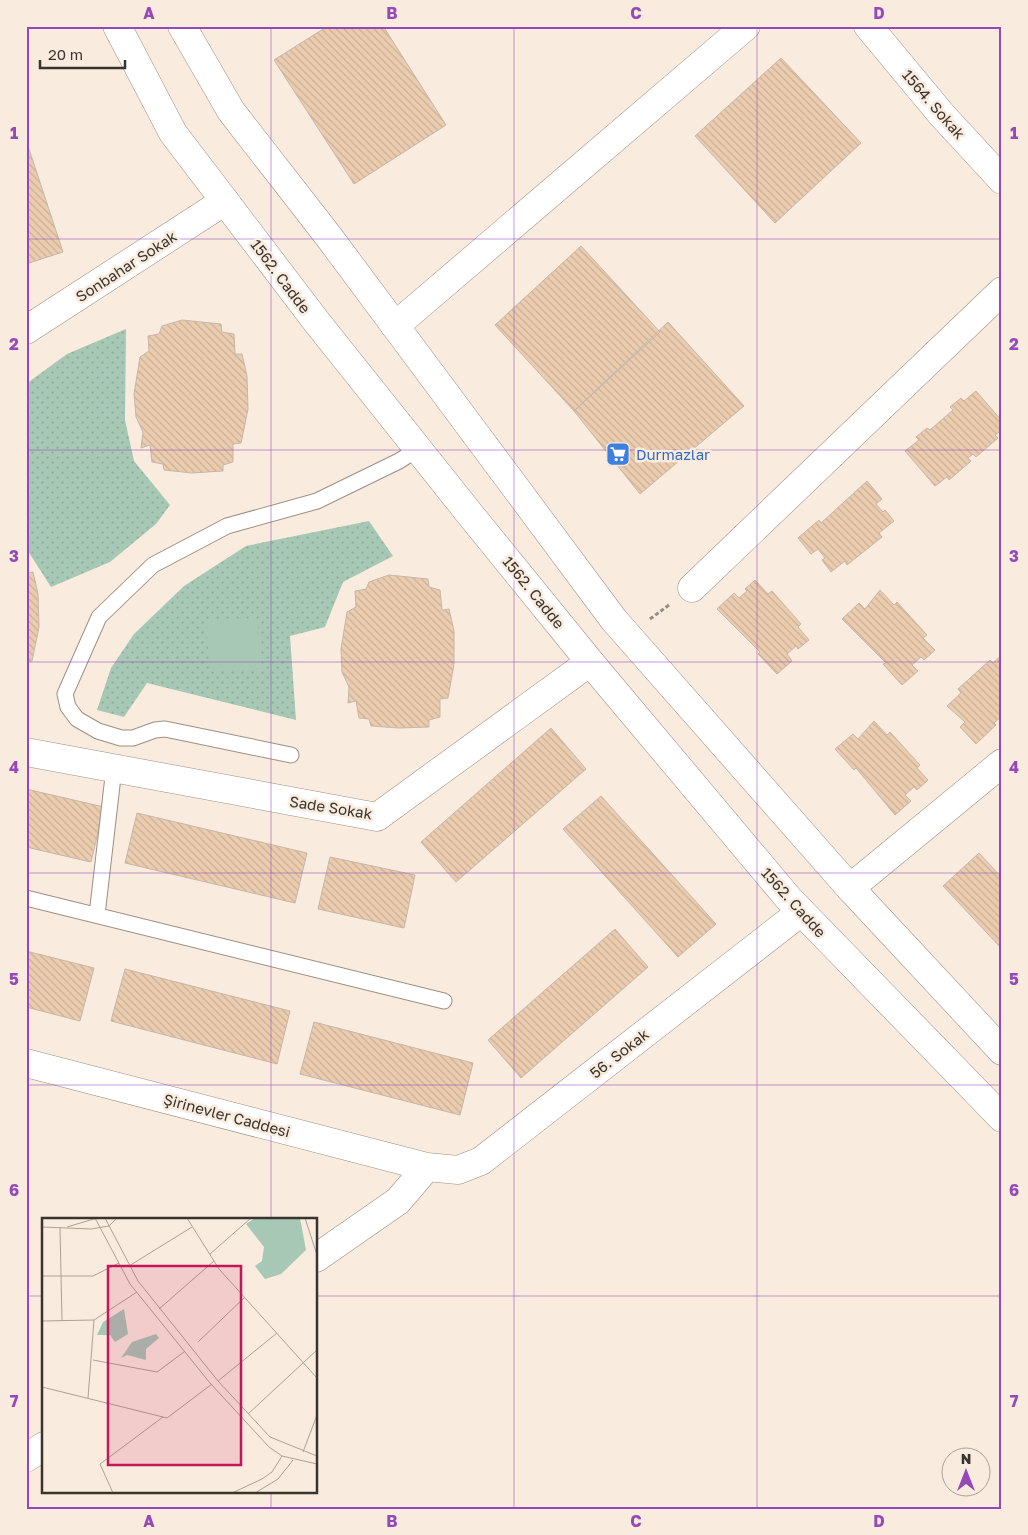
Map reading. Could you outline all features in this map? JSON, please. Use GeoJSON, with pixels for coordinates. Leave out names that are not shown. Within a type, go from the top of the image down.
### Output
{"type":"FeatureCollection","features":[{"type":"Feature","properties":{"kind":"street","name":"1562. Cadde"},"geometry":{"type":"LineString","coordinates":[[117,26],[173,133],[316,321],[590,662],[801,912],[1002,1118]]}},
{"type":"Feature","properties":{"kind":"street"},"geometry":{"type":"LineString","coordinates":[[182,26],[231,111],[627,636],[850,888],[1002,1051]]}},
{"type":"Feature","properties":{"kind":"street"},"geometry":{"type":"LineString","coordinates":[[395,326],[746,26]]}},
{"type":"Feature","properties":{"kind":"street","name":"1564. Sokak"},"geometry":{"type":"LineString","coordinates":[[868,26],[942,115],[1002,180]]}},
{"type":"Feature","properties":{"kind":"street","name":"Sonbahar Sokak"},"geometry":{"type":"LineString","coordinates":[[26,330],[225,201]]}},
{"type":"Feature","properties":{"kind":"street"},"geometry":{"type":"LineString","coordinates":[[692,588],[1002,291]]}},
{"type":"Feature","properties":{"kind":"street","name":"Sade Sokak"},"geometry":{"type":"LineString","coordinates":[[26,752],[377,817],[590,662]]}},
{"type":"Feature","properties":{"kind":"street"},"geometry":{"type":"LineString","coordinates":[[850,888],[1002,763]]}},
{"type":"Feature","properties":{"kind":"street","name":"56. Sokak"},"geometry":{"type":"LineString","coordinates":[[427,1167],[458,1170],[481,1161],[801,912]]}},
{"type":"Feature","properties":{"kind":"street","name":"Şirinevler Caddesi"},"geometry":{"type":"LineString","coordinates":[[26,1063],[427,1167]]}},
{"type":"Feature","properties":{"kind":"street"},"geometry":{"type":"LineString","coordinates":[[318,1257],[398,1201],[427,1167]]}},
{"type":"Feature","properties":{"kind":"street"},"geometry":{"type":"LineString","coordinates":[[26,1458],[42,1447]]}},
{"type":"Feature","properties":{"kind":"lane"},"geometry":{"type":"LineString","coordinates":[[291,755],[165,729],[133,738],[109,736],[78,719],[68,707],[65,694],[99,617],[153,565],[227,526],[317,501],[399,461],[418,449]]}},
{"type":"Feature","properties":{"kind":"lane"},"geometry":{"type":"LineString","coordinates":[[97,915],[114,768]]}},
{"type":"Feature","properties":{"kind":"lane"},"geometry":{"type":"LineString","coordinates":[[26,898],[444,1001]]}},
{"type":"Feature","properties":{"kind":"path"},"geometry":{"type":"LineString","coordinates":[[627,636],[692,588]]}},
{"type":"Feature","properties":{"kind":"green space"},"geometry":{"type":"Polygon","coordinates":[[[126,329],[125,420],[134,461],[170,505],[156,524],[110,562],[51,587],[26,548],[26,384],[67,354],[126,329]]]}},
{"type":"Feature","properties":{"kind":"green space"},"geometry":{"type":"Polygon","coordinates":[[[369,521],[393,556],[343,582],[325,627],[290,636],[296,720],[147,683],[124,717],[97,710],[111,668],[134,634],[184,586],[246,546],[369,521]]]}},
{"type":"Feature","properties":{"kind":"green space"},"geometry":{"type":"Polygon","coordinates":[[[257,618],[262,668],[210,672],[206,622],[257,618]]]}},
{"type":"Feature","properties":{"kind":"building"},"geometry":{"type":"Polygon","coordinates":[[[328,26],[383,26],[446,125],[354,184],[274,60],[328,26]]]}},
{"type":"Feature","properties":{"kind":"building"},"geometry":{"type":"Polygon","coordinates":[[[781,58],[861,143],[775,223],[695,136],[781,58]]]}},
{"type":"Feature","properties":{"kind":"building"},"geometry":{"type":"Polygon","coordinates":[[[26,140],[63,252],[26,264],[26,140]]]}},
{"type":"Feature","properties":{"kind":"building"},"geometry":{"type":"Polygon","coordinates":[[[581,246],[660,332],[574,411],[495,325],[581,246]]]}},
{"type":"Feature","properties":{"kind":"building"},"geometry":{"type":"Polygon","coordinates":[[[182,320],[221,324],[222,332],[234,334],[235,354],[242,354],[247,376],[248,409],[241,443],[233,444],[233,462],[223,465],[223,471],[192,473],[164,470],[163,464],[152,462],[150,445],[141,448],[143,432],[136,417],[134,394],[140,357],[149,351],[148,336],[159,334],[162,326],[182,320]]]}},
{"type":"Feature","properties":{"kind":"building"},"geometry":{"type":"Polygon","coordinates":[[[668,322],[744,406],[640,494],[574,411],[668,322]]]}},
{"type":"Feature","properties":{"kind":"building"},"geometry":{"type":"Polygon","coordinates":[[[976,391],[1002,421],[1002,430],[995,435],[998,438],[976,457],[973,454],[968,458],[971,461],[949,480],[947,477],[935,486],[905,451],[919,440],[916,437],[927,428],[930,430],[953,410],[950,407],[961,398],[964,401],[976,391]]]}},
{"type":"Feature","properties":{"kind":"building"},"geometry":{"type":"Polygon","coordinates":[[[867,481],[882,499],[876,504],[883,512],[885,510],[894,521],[879,533],[882,537],[847,565],[845,561],[831,572],[822,560],[825,558],[818,549],[811,554],[798,538],[819,520],[821,523],[867,481]]]}},
{"type":"Feature","properties":{"kind":"building"},"geometry":{"type":"Polygon","coordinates":[[[33,572],[38,594],[39,627],[32,661],[26,662],[26,573],[33,572]]]}},
{"type":"Feature","properties":{"kind":"building"},"geometry":{"type":"Polygon","coordinates":[[[389,575],[428,579],[429,587],[440,590],[442,610],[449,609],[454,631],[454,664],[448,698],[440,699],[440,717],[429,720],[429,727],[399,728],[371,726],[369,719],[359,718],[356,701],[348,703],[349,687],[342,672],[341,649],[347,612],[356,607],[355,591],[366,589],[369,582],[389,575]]]}},
{"type":"Feature","properties":{"kind":"building"},"geometry":{"type":"Polygon","coordinates":[[[755,580],[768,594],[772,591],[801,624],[798,627],[809,640],[798,649],[796,646],[787,654],[792,661],[777,674],[758,654],[760,652],[717,609],[734,593],[739,598],[755,580]]]}},
{"type":"Feature","properties":{"kind":"building"},"geometry":{"type":"Polygon","coordinates":[[[880,590],[894,605],[897,602],[927,635],[923,638],[935,650],[924,660],[921,657],[912,665],[918,671],[902,685],[883,664],[886,663],[842,619],[859,603],[865,609],[880,590]]]}},
{"type":"Feature","properties":{"kind":"building"},"geometry":{"type":"Polygon","coordinates":[[[1002,655],[1002,716],[994,723],[996,725],[976,744],[960,727],[965,722],[947,706],[961,693],[958,689],[990,660],[993,663],[1002,655]]]}},
{"type":"Feature","properties":{"kind":"building"},"geometry":{"type":"Polygon","coordinates":[[[874,721],[887,735],[890,732],[920,765],[917,768],[928,780],[917,790],[914,787],[905,795],[911,801],[895,815],[856,768],[854,770],[835,749],[853,734],[858,739],[874,721]]]}},
{"type":"Feature","properties":{"kind":"building"},"geometry":{"type":"Polygon","coordinates":[[[551,728],[586,769],[456,882],[421,842],[551,728]]]}},
{"type":"Feature","properties":{"kind":"building"},"geometry":{"type":"Polygon","coordinates":[[[26,789],[104,807],[91,862],[26,847],[26,789]]]}},
{"type":"Feature","properties":{"kind":"building"},"geometry":{"type":"Polygon","coordinates":[[[601,796],[716,924],[678,957],[563,829],[601,796]]]}},
{"type":"Feature","properties":{"kind":"building"},"geometry":{"type":"Polygon","coordinates":[[[137,813],[307,853],[295,903],[125,863],[137,813]]]}},
{"type":"Feature","properties":{"kind":"building"},"geometry":{"type":"Polygon","coordinates":[[[979,853],[1002,878],[1001,948],[943,886],[979,853]]]}},
{"type":"Feature","properties":{"kind":"building"},"geometry":{"type":"Polygon","coordinates":[[[330,857],[415,875],[404,928],[318,909],[330,857]]]}},
{"type":"Feature","properties":{"kind":"building"},"geometry":{"type":"Polygon","coordinates":[[[615,929],[648,967],[521,1078],[488,1040],[615,929]]]}},
{"type":"Feature","properties":{"kind":"building"},"geometry":{"type":"Polygon","coordinates":[[[26,951],[94,968],[80,1021],[26,1007],[26,951]]]}},
{"type":"Feature","properties":{"kind":"building"},"geometry":{"type":"Polygon","coordinates":[[[125,969],[290,1011],[277,1064],[111,1021],[125,969]]]}},
{"type":"Feature","properties":{"kind":"building"},"geometry":{"type":"Polygon","coordinates":[[[314,1022],[473,1063],[460,1115],[300,1074],[314,1022]]]}},
{"type":"Feature","properties":{"kind":"place","name":"Durmazlar"},"geometry":{"type":"Point","coordinates":[618,454]}}]}
